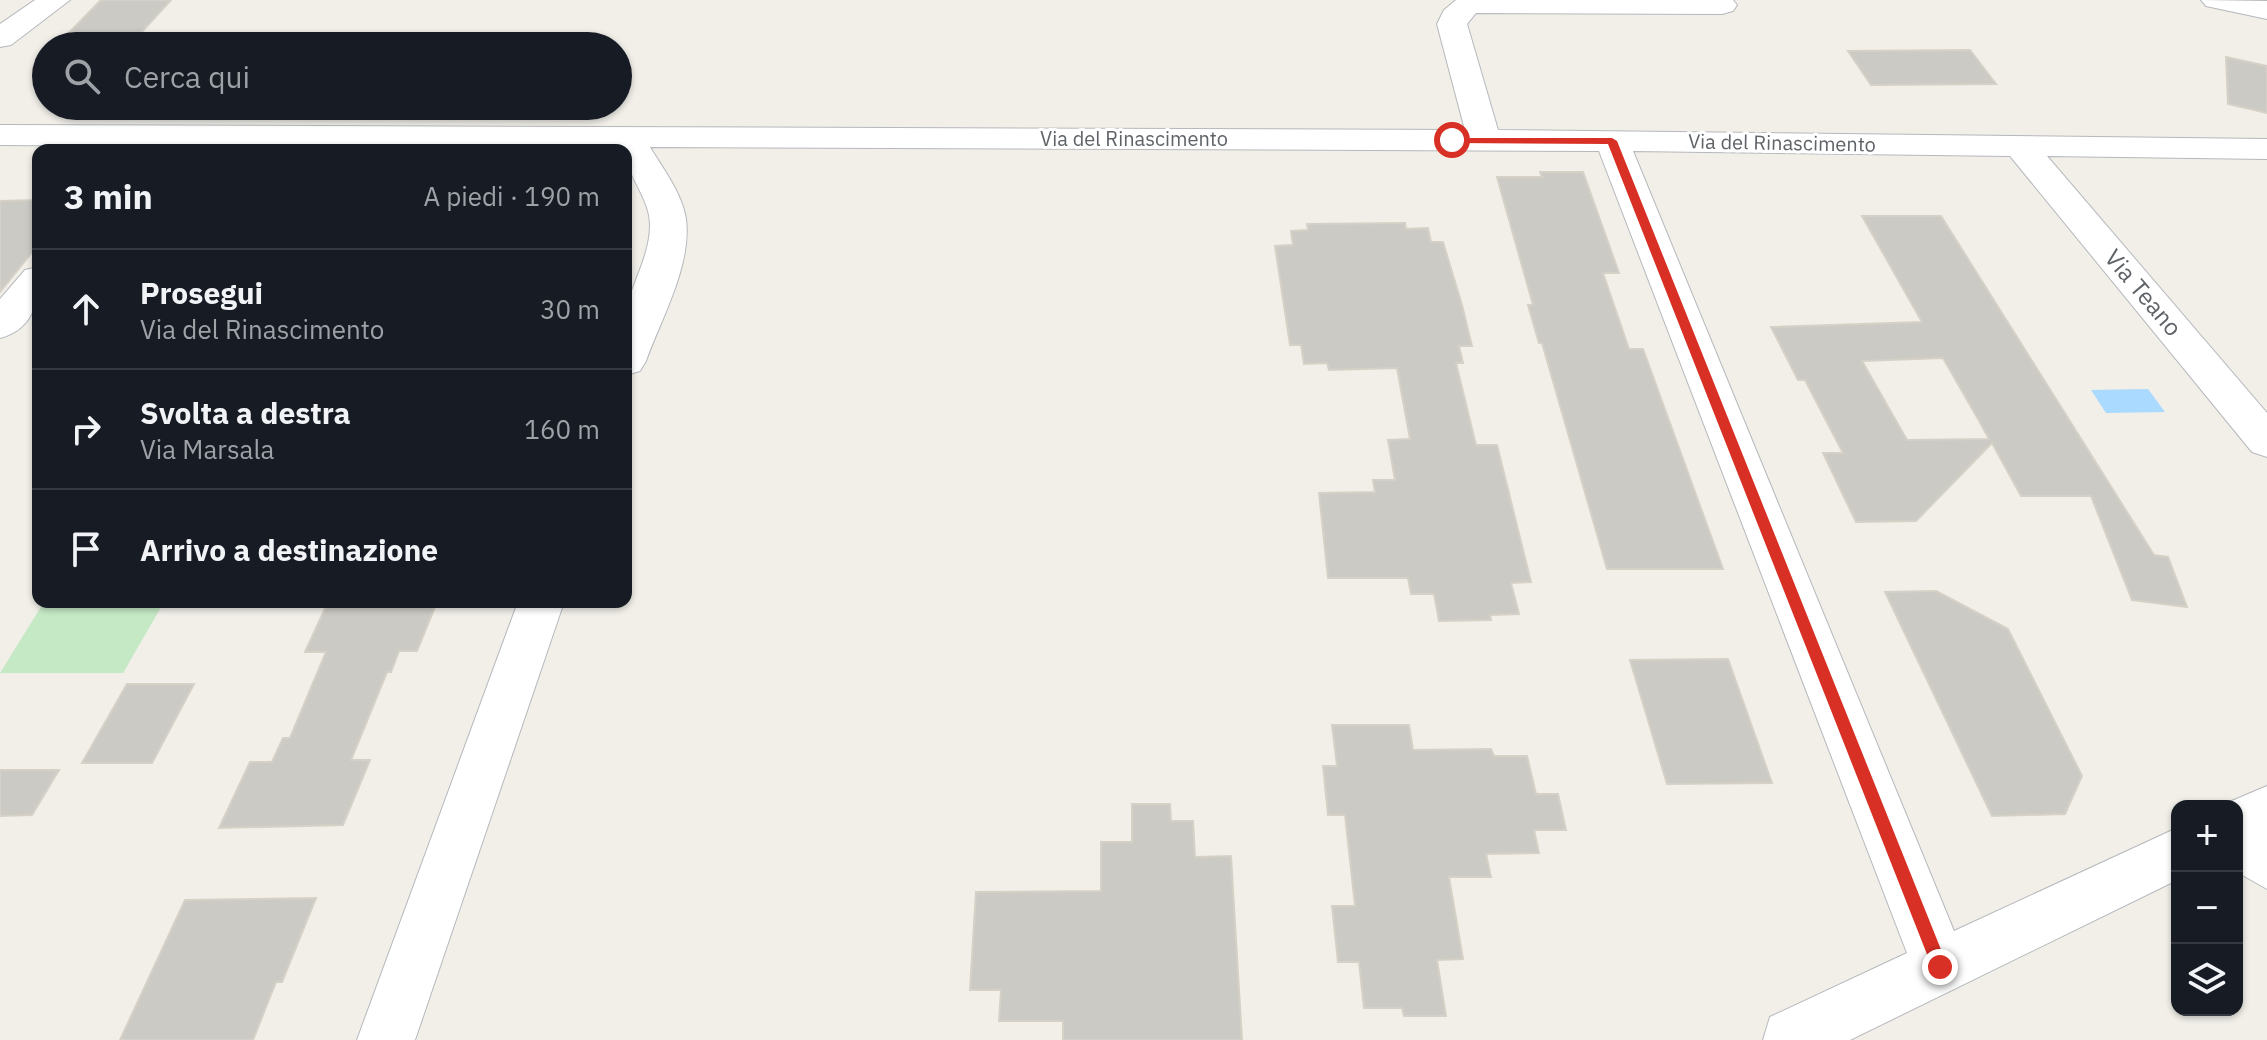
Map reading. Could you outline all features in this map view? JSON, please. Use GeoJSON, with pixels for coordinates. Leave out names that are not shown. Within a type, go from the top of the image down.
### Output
{"type":"FeatureCollection","features":[{"type":"Feature","properties":{"kind":"street"},"geometry":{"type":"LineString","coordinates":[[0,38],[55,0]]}},
{"type":"Feature","properties":{"kind":"street"},"geometry":{"type":"LineString","coordinates":[[2216,0],[2267,10]]}},
{"type":"Feature","properties":{"kind":"street"},"geometry":{"type":"LineString","coordinates":[[1484,140],[1452,24],[1455,16],[1469,4],[1722,5]]}},
{"type":"Feature","properties":{"kind":"street","name":"Via del Rinascimento"},"geometry":{"type":"LineString","coordinates":[[0,135],[149,142],[626,136],[1612,141],[2267,149]]}},
{"type":"Feature","properties":{"kind":"street"},"geometry":{"type":"LineString","coordinates":[[626,136],[631,144]]}},
{"type":"Feature","properties":{"kind":"street"},"geometry":{"type":"LineString","coordinates":[[1612,141],[1940,967]]}},
{"type":"Feature","properties":{"kind":"street"},"geometry":{"type":"LineString","coordinates":[[632,146],[659,193],[668,223],[663,256],[632,344]]}},
{"type":"Feature","properties":{"kind":"street","name":"Via Teano"},"geometry":{"type":"LineString","coordinates":[[2020,146],[2267,441]]}},
{"type":"Feature","properties":{"kind":"street"},"geometry":{"type":"LineString","coordinates":[[0,325],[32,286]]}},
{"type":"Feature","properties":{"kind":"street"},"geometry":{"type":"LineString","coordinates":[[386,1040],[539,608]]}},
{"type":"Feature","properties":{"kind":"street"},"geometry":{"type":"LineString","coordinates":[[2243,821],[2267,810]]}},
{"type":"Feature","properties":{"kind":"street"},"geometry":{"type":"LineString","coordinates":[[2243,843],[2267,863]]}},
{"type":"Feature","properties":{"kind":"street"},"geometry":{"type":"LineString","coordinates":[[1791,1038],[2171,856]]}},
{"type":"Feature","properties":{"kind":"green space"},"geometry":{"type":"Polygon","coordinates":[[[40,608],[161,608],[123,673],[0,673],[40,608]]]}},
{"type":"Feature","properties":{"kind":"water"},"geometry":{"type":"Polygon","coordinates":[[[2148,389],[2165,412],[2106,413],[2091,390],[2148,389]]]}},
{"type":"Feature","properties":{"kind":"building"},"geometry":{"type":"Polygon","coordinates":[[[101,0],[171,0],[142,32],[70,32],[101,0]]]}},
{"type":"Feature","properties":{"kind":"building"},"geometry":{"type":"Polygon","coordinates":[[[1970,50],[1996,84],[1871,85],[1848,51],[1970,50]]]}},
{"type":"Feature","properties":{"kind":"building"},"geometry":{"type":"Polygon","coordinates":[[[2226,57],[2267,66],[2267,113],[2228,104],[2226,57]]]}},
{"type":"Feature","properties":{"kind":"building"},"geometry":{"type":"Polygon","coordinates":[[[1540,172],[1583,172],[1619,273],[1603,273],[1629,349],[1643,349],[1723,569],[1607,569],[1542,343],[1539,343],[1528,305],[1533,305],[1497,177],[1542,177],[1540,172]]]}},
{"type":"Feature","properties":{"kind":"building"},"geometry":{"type":"Polygon","coordinates":[[[32,200],[32,252],[0,292],[0,201],[32,200]]]}},
{"type":"Feature","properties":{"kind":"building"},"geometry":{"type":"Polygon","coordinates":[[[1862,216],[1941,216],[2154,555],[2168,557],[2187,607],[2132,600],[2091,496],[2021,496],[1992,443],[1916,521],[1856,522],[1823,453],[1843,453],[1805,380],[1798,380],[1771,327],[1922,322],[1862,216]],[[1943,358],[1862,361],[1907,440],[1989,439],[1943,358]]]}},
{"type":"Feature","properties":{"kind":"building"},"geometry":{"type":"Polygon","coordinates":[[[1405,223],[1406,229],[1428,228],[1431,242],[1443,242],[1462,305],[1472,346],[1459,346],[1463,363],[1456,363],[1476,445],[1497,445],[1531,582],[1511,583],[1519,614],[1490,615],[1491,620],[1439,621],[1434,594],[1411,594],[1408,578],[1328,578],[1319,493],[1375,492],[1373,480],[1395,480],[1388,440],[1410,439],[1397,368],[1329,370],[1327,363],[1304,364],[1301,345],[1290,345],[1275,246],[1293,245],[1291,231],[1308,230],[1307,224],[1405,223]]]}},
{"type":"Feature","properties":{"kind":"building"},"geometry":{"type":"Polygon","coordinates":[[[1936,591],[2008,629],[2082,776],[2065,814],[1992,816],[1885,592],[1936,591]]]}},
{"type":"Feature","properties":{"kind":"building"},"geometry":{"type":"Polygon","coordinates":[[[325,608],[435,608],[417,651],[399,651],[391,672],[387,672],[351,760],[370,760],[343,825],[219,828],[250,762],[272,762],[283,738],[290,738],[326,652],[305,652],[325,608]]]}},
{"type":"Feature","properties":{"kind":"building"},"geometry":{"type":"Polygon","coordinates":[[[1728,659],[1772,783],[1667,784],[1630,660],[1728,659]]]}},
{"type":"Feature","properties":{"kind":"building"},"geometry":{"type":"Polygon","coordinates":[[[127,684],[194,684],[152,763],[82,763],[127,684]]]}},
{"type":"Feature","properties":{"kind":"building"},"geometry":{"type":"Polygon","coordinates":[[[1332,725],[1409,725],[1413,750],[1491,749],[1494,756],[1527,756],[1536,794],[1558,794],[1566,830],[1534,830],[1539,853],[1486,854],[1491,877],[1449,877],[1463,959],[1437,960],[1446,1016],[1404,1016],[1402,1008],[1364,1008],[1359,962],[1338,962],[1332,906],[1355,906],[1345,815],[1328,815],[1323,766],[1337,766],[1332,725]]]}},
{"type":"Feature","properties":{"kind":"building"},"geometry":{"type":"Polygon","coordinates":[[[0,770],[59,770],[32,815],[0,816],[0,770]]]}},
{"type":"Feature","properties":{"kind":"building"},"geometry":{"type":"Polygon","coordinates":[[[1132,804],[1170,804],[1171,821],[1193,821],[1195,857],[1231,856],[1242,1040],[1063,1040],[1063,1021],[999,1021],[1001,990],[970,990],[976,892],[1101,891],[1101,842],[1132,842],[1132,804]]]}},
{"type":"Feature","properties":{"kind":"building"},"geometry":{"type":"Polygon","coordinates":[[[316,898],[282,982],[276,982],[253,1040],[120,1040],[185,900],[316,898]]]}},
{"type":"Feature","properties":{"kind":"route"},"geometry":{"type":"LineString","coordinates":[[1452,140],[1612,141],[1940,967]]}}]}
